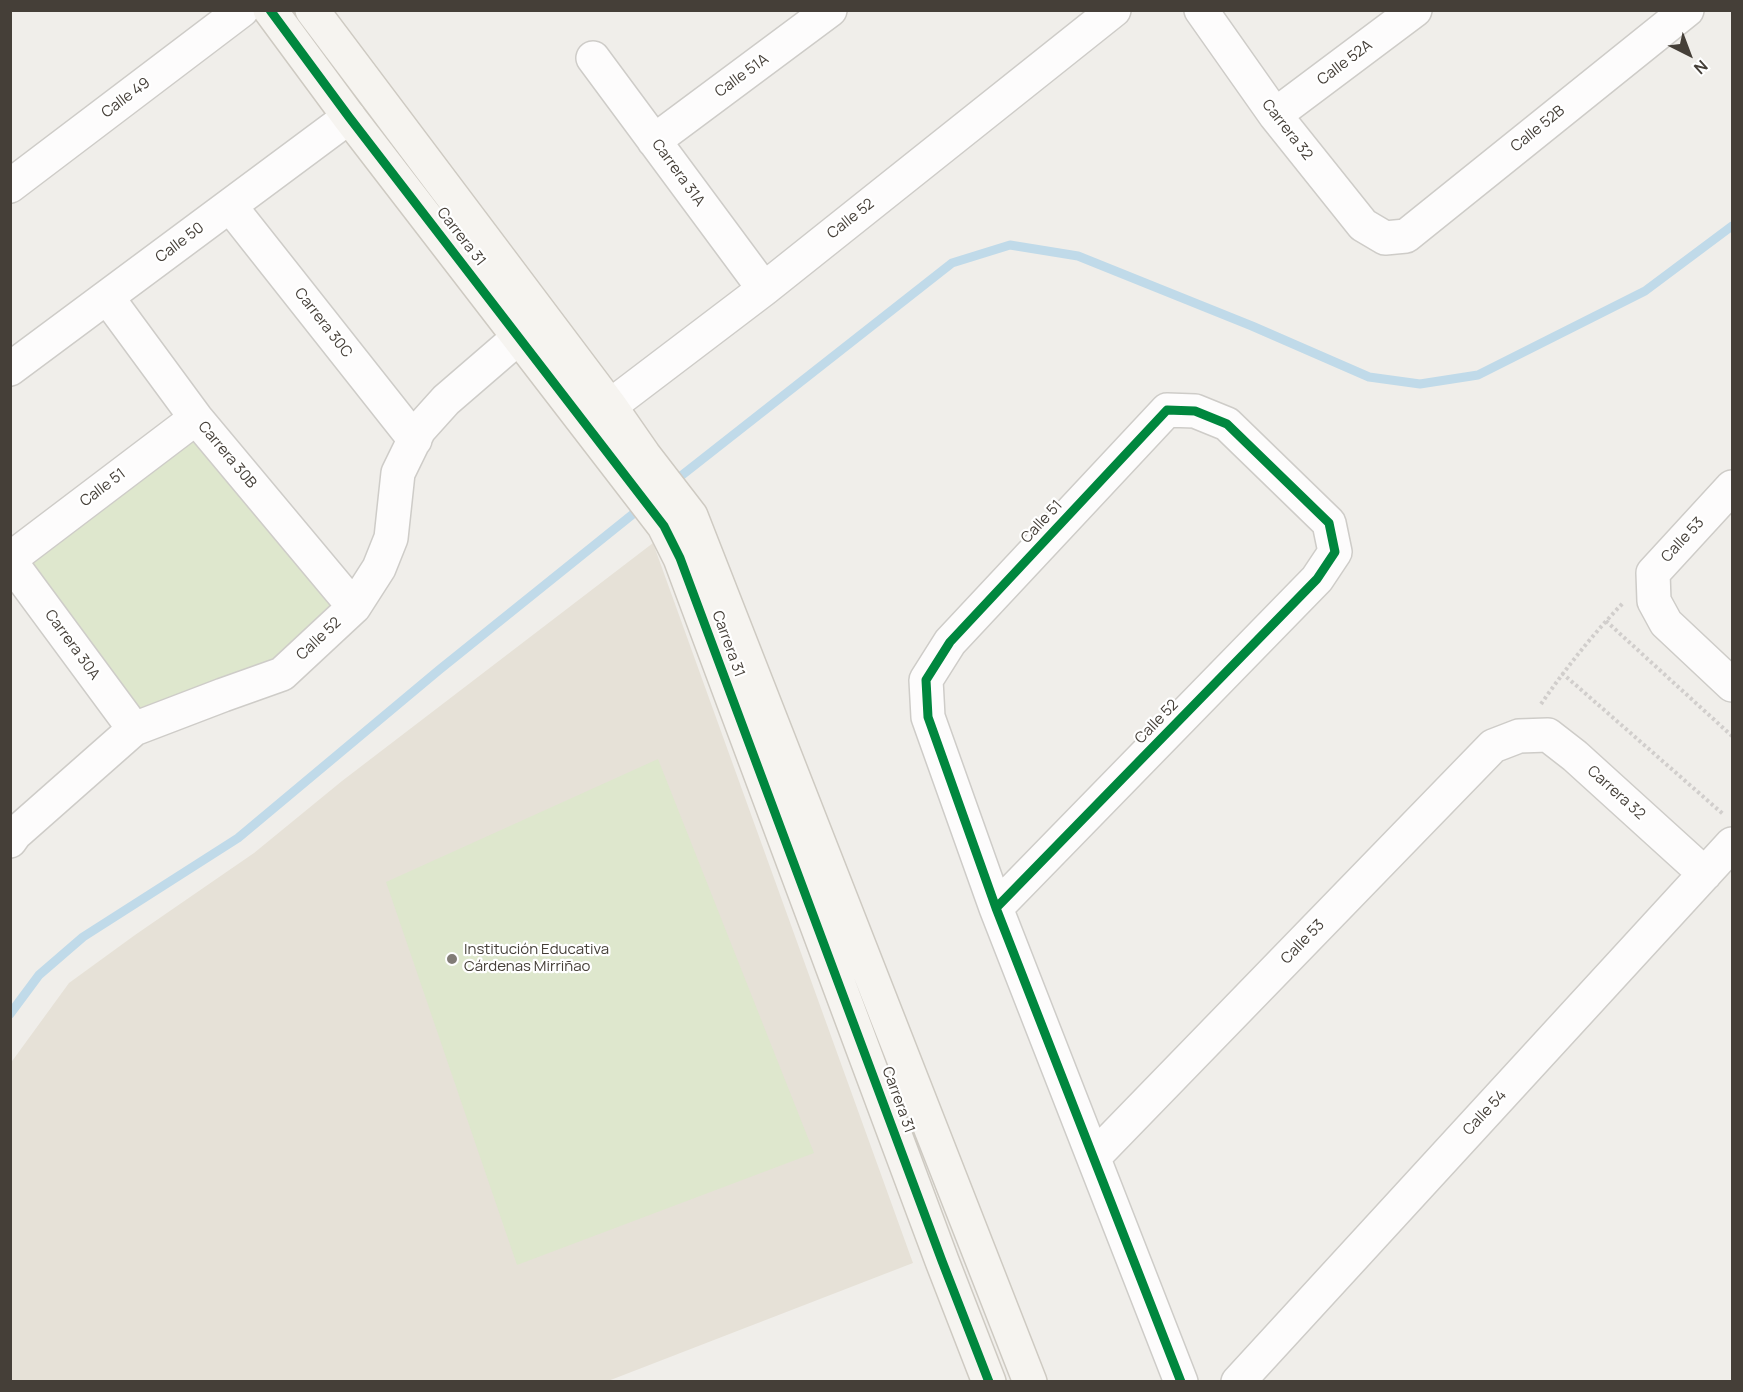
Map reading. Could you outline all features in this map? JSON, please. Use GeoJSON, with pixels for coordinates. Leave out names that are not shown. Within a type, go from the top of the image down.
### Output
{"type":"FeatureCollection","features":[{"type":"Feature","properties":{"kind":"street","name":"Calle 49"},"geometry":{"type":"LineString","coordinates":[[10,186],[242,10]]}},
{"type":"Feature","properties":{"kind":"street","name":"Carrera 31"},"geometry":{"type":"LineString","coordinates":[[270,10],[349,117],[519,337],[598,415]]}},
{"type":"Feature","properties":{"kind":"street","name":"Carrera 31"},"geometry":{"type":"LineString","coordinates":[[312,10],[598,415],[672,514],[680,558],[989,1382]]}},
{"type":"Feature","properties":{"kind":"street","name":"Calle 51A"},"geometry":{"type":"LineString","coordinates":[[654,141],[830,10]]}},
{"type":"Feature","properties":{"kind":"street","name":"Calle 52"},"geometry":{"type":"LineString","coordinates":[[598,415],[764,289],[1114,10]]}},
{"type":"Feature","properties":{"kind":"street","name":"Carrera 32"},"geometry":{"type":"LineString","coordinates":[[1201,10],[1275,115],[1363,225],[1385,238]]}},
{"type":"Feature","properties":{"kind":"street","name":"Calle 52A"},"geometry":{"type":"LineString","coordinates":[[1275,115],[1415,10]]}},
{"type":"Feature","properties":{"kind":"street","name":"Calle 52B"},"geometry":{"type":"LineString","coordinates":[[1385,238],[1406,236],[1687,10]]}},
{"type":"Feature","properties":{"kind":"street","name":"Carrera 31A"},"geometry":{"type":"LineString","coordinates":[[593,58],[764,289]]}},
{"type":"Feature","properties":{"kind":"street","name":"Calle 50"},"geometry":{"type":"LineString","coordinates":[[10,369],[349,117]]}},
{"type":"Feature","properties":{"kind":"street","name":"Carrera 30C"},"geometry":{"type":"LineString","coordinates":[[230,206],[415,440]]}},
{"type":"Feature","properties":{"kind":"street","name":"Carrera 30B"},"geometry":{"type":"LineString","coordinates":[[107,297],[196,418],[354,607]]}},
{"type":"Feature","properties":{"kind":"street","name":"Calle 52"},"geometry":{"type":"LineString","coordinates":[[12,834],[134,729],[282,675],[354,607],[379,568],[391,538],[398,473],[419,430],[446,400],[519,337]]}},
{"type":"Feature","properties":{"kind":"street","name":"Calle 51"},"geometry":{"type":"LineString","coordinates":[[996,909],[928,717],[926,680],[950,642],[1167,410],[1195,411]]}},
{"type":"Feature","properties":{"kind":"street","name":"Calle 52"},"geometry":{"type":"LineString","coordinates":[[996,909],[1317,579],[1335,552],[1329,523],[1227,424],[1195,411]]}},
{"type":"Feature","properties":{"kind":"street","name":"Calle 51"},"geometry":{"type":"LineString","coordinates":[[10,560],[196,418]]}},
{"type":"Feature","properties":{"kind":"street","name":"Calle 53"},"geometry":{"type":"LineString","coordinates":[[1732,487],[1653,573],[1654,601],[1666,623],[1732,685]]}},
{"type":"Feature","properties":{"kind":"street","name":"Carrera 31"},"geometry":{"type":"LineString","coordinates":[[672,514],[691,516],[1030,1382]]}},
{"type":"Feature","properties":{"kind":"street","name":"Carrera 30A"},"geometry":{"type":"LineString","coordinates":[[10,560],[134,729]]}},
{"type":"Feature","properties":{"kind":"street","name":"Carrera 32"},"geometry":{"type":"LineString","coordinates":[[1519,736],[1548,735],[1575,756],[1705,874]]}},
{"type":"Feature","properties":{"kind":"street","name":"Calle 53"},"geometry":{"type":"LineString","coordinates":[[1094,1157],[1493,746],[1519,736]]}},
{"type":"Feature","properties":{"kind":"street","name":"Calle 54"},"geometry":{"type":"LineString","coordinates":[[1238,1382],[1705,874],[1728,829]]}},
{"type":"Feature","properties":{"kind":"street"},"geometry":{"type":"LineString","coordinates":[[996,909],[1181,1382]]}},
{"type":"Feature","properties":{"kind":"path"},"geometry":{"type":"LineString","coordinates":[[1519,736],[1562,674],[1606,621],[1732,736]]}},
{"type":"Feature","properties":{"kind":"path"},"geometry":{"type":"LineString","coordinates":[[1562,674],[1728,829]]}},
{"type":"Feature","properties":{"kind":"shaded area","name":"Institución Educativa Cárdenas Mirriñao"},"geometry":{"type":"Polygon","coordinates":[[[653,543],[913,1263],[608,1381],[11,1381],[10,1064],[69,983],[254,853],[342,781],[653,543]]]}},
{"type":"Feature","properties":{"kind":"green space"},"geometry":{"type":"Polygon","coordinates":[[[197,419],[354,607],[282,674],[134,729],[11,561],[197,419]]]}},
{"type":"Feature","properties":{"kind":"green space"},"geometry":{"type":"Polygon","coordinates":[[[658,759],[814,1153],[517,1265],[386,882],[658,759]]]}},
{"type":"Feature","properties":{"kind":"waterway"},"geometry":{"type":"LineString","coordinates":[[672,483],[952,263],[1010,245],[1078,256],[1252,326],[1369,377],[1420,384],[1478,375],[1645,291],[1732,226]]}},
{"type":"Feature","properties":{"kind":"waterway"},"geometry":{"type":"LineString","coordinates":[[10,1014],[39,975],[83,937],[238,838],[439,670],[643,506]]}},
{"type":"Feature","properties":{"kind":"cycle path"},"geometry":{"type":"LineString","coordinates":[[270,10],[349,117],[664,526],[680,558],[989,1382]]}},
{"type":"Feature","properties":{"kind":"cycle path"},"geometry":{"type":"LineString","coordinates":[[996,908],[1317,579],[1335,552],[1329,523],[1227,424],[1195,411],[1167,410],[950,642],[926,680],[928,717],[996,908],[1181,1382]]}},
{"type":"Feature","properties":{"kind":"place","name":"Institución Educativa Cárdenas Mirriñao"},"geometry":{"type":"Point","coordinates":[452,959]}}]}
